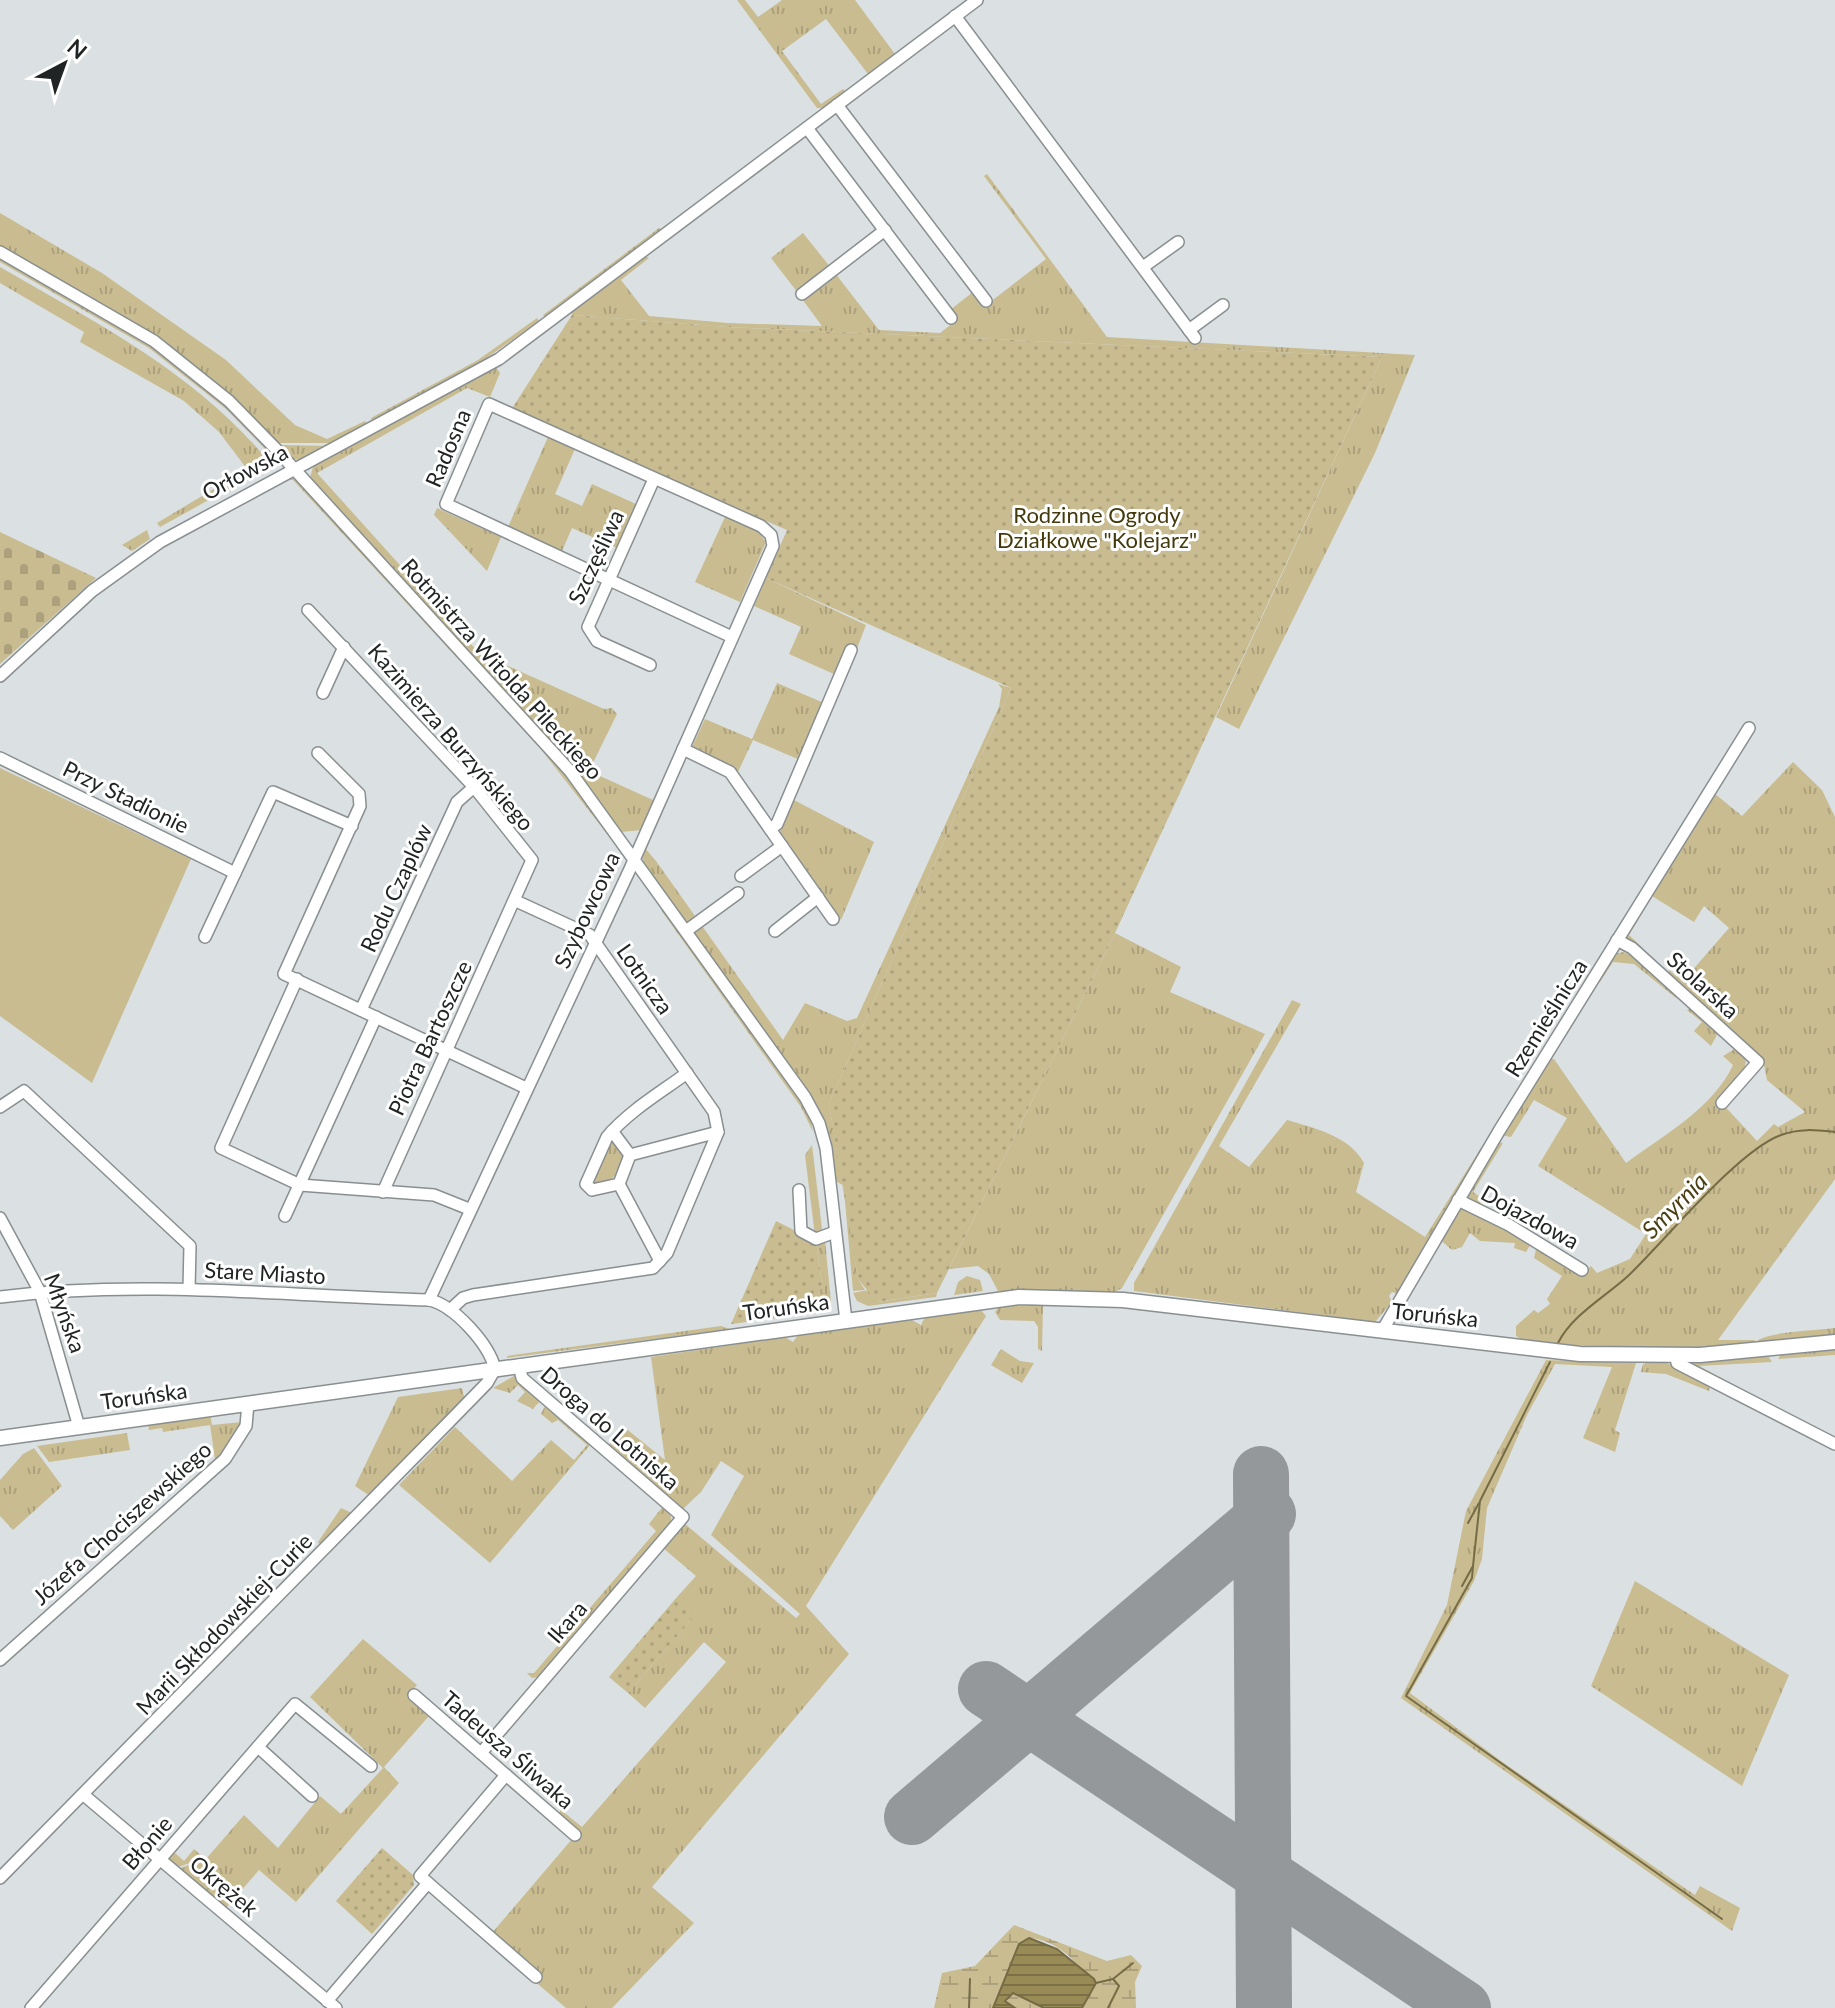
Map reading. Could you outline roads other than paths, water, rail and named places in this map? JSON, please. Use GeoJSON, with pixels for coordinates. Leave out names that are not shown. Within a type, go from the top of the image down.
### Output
{"type":"FeatureCollection","features":[{"type":"Feature","properties":{"kind":"main road","name":"Toruńska"},"geometry":{"type":"LineString","coordinates":[[0,1438],[990,1300],[1048,1296],[1123,1300],[1580,1354],[1676,1356],[1835,1342]]}},
{"type":"Feature","properties":{"kind":"street","name":"Orłowska"},"geometry":{"type":"LineString","coordinates":[[0,676],[92,591],[160,542],[460,383],[531,335],[977,0]]}},
{"type":"Feature","properties":{"kind":"street"},"geometry":{"type":"LineString","coordinates":[[955,16],[1192,334],[1223,305]]}},
{"type":"Feature","properties":{"kind":"street"},"geometry":{"type":"LineString","coordinates":[[837,105],[986,301]]}},
{"type":"Feature","properties":{"kind":"street"},"geometry":{"type":"LineString","coordinates":[[807,128],[951,318]]}},
{"type":"Feature","properties":{"kind":"street"},"geometry":{"type":"LineString","coordinates":[[802,294],[885,230]]}},
{"type":"Feature","properties":{"kind":"street"},"geometry":{"type":"LineString","coordinates":[[1143,267],[1178,242]]}},
{"type":"Feature","properties":{"kind":"street","name":"Rotmistrza Witolda Pileckiego"},"geometry":{"type":"LineString","coordinates":[[0,252],[154,341],[229,401],[547,743],[634,858],[805,1097],[819,1123],[826,1148],[846,1321]]}},
{"type":"Feature","properties":{"kind":"street","name":"Radosna"},"geometry":{"type":"LineString","coordinates":[[732,637],[446,504],[489,404],[761,526],[771,535]]}},
{"type":"Feature","properties":{"kind":"street","name":"Szczęśliwa"},"geometry":{"type":"LineString","coordinates":[[650,665],[589,633],[589,621],[654,479]]}},
{"type":"Feature","properties":{"kind":"street","name":"Szybowcowa"},"geometry":{"type":"LineString","coordinates":[[429,1300],[683,749],[773,546],[771,535]]}},
{"type":"Feature","properties":{"kind":"street","name":"Kazimierza Burzyńskiego"},"geometry":{"type":"LineString","coordinates":[[308,610],[474,787],[532,860],[516,901]]}},
{"type":"Feature","properties":{"kind":"street"},"geometry":{"type":"LineString","coordinates":[[323,693],[344,647]]}},
{"type":"Feature","properties":{"kind":"street"},"geometry":{"type":"LineString","coordinates":[[770,829],[777,824],[851,650]]}},
{"type":"Feature","properties":{"kind":"street","name":"Rzemieślnicza"},"geometry":{"type":"LineString","coordinates":[[1382,1331],[1458,1200],[1749,728]]}},
{"type":"Feature","properties":{"kind":"street"},"geometry":{"type":"LineString","coordinates":[[683,749],[730,772],[833,919]]}},
{"type":"Feature","properties":{"kind":"street"},"geometry":{"type":"LineString","coordinates":[[318,753],[359,794],[360,806],[284,974],[526,1088]]}},
{"type":"Feature","properties":{"kind":"street","name":"Przy Stadionie"},"geometry":{"type":"LineString","coordinates":[[0,758],[235,873]]}},
{"type":"Feature","properties":{"kind":"street","name":"Rodu Czaplów"},"geometry":{"type":"LineString","coordinates":[[361,1010],[457,802],[474,787]]}},
{"type":"Feature","properties":{"kind":"street"},"geometry":{"type":"LineString","coordinates":[[205,937],[273,792],[352,826]]}},
{"type":"Feature","properties":{"kind":"street"},"geometry":{"type":"LineString","coordinates":[[741,876],[782,846]]}},
{"type":"Feature","properties":{"kind":"street"},"geometry":{"type":"LineString","coordinates":[[686,931],[738,893]]}},
{"type":"Feature","properties":{"kind":"street"},"geometry":{"type":"LineString","coordinates":[[775,931],[818,897]]}},
{"type":"Feature","properties":{"kind":"street","name":"Lotnicza"},"geometry":{"type":"LineString","coordinates":[[516,901],[590,935],[714,1112],[718,1132]]}},
{"type":"Feature","properties":{"kind":"street","name":"Piotra Bartoszcze"},"geometry":{"type":"LineString","coordinates":[[383,1192],[445,1050],[516,901]]}},
{"type":"Feature","properties":{"kind":"street","name":"Stolarska"},"geometry":{"type":"LineString","coordinates":[[1617,940],[1632,948],[1758,1062],[1722,1103]]}},
{"type":"Feature","properties":{"kind":"street"},"geometry":{"type":"LineString","coordinates":[[297,979],[221,1148],[300,1185],[434,1195],[469,1209]]}},
{"type":"Feature","properties":{"kind":"street"},"geometry":{"type":"LineString","coordinates":[[285,1216],[376,1017]]}},
{"type":"Feature","properties":{"kind":"street"},"geometry":{"type":"LineString","coordinates":[[619,1184],[592,1190],[586,1184],[612,1131],[687,1073]]}},
{"type":"Feature","properties":{"kind":"street"},"geometry":{"type":"LineString","coordinates":[[0,1107],[24,1091],[190,1246],[189,1289]]}},
{"type":"Feature","properties":{"kind":"street"},"geometry":{"type":"LineString","coordinates":[[612,1131],[630,1155]]}},
{"type":"Feature","properties":{"kind":"street"},"geometry":{"type":"LineString","coordinates":[[630,1155],[718,1132]]}},
{"type":"Feature","properties":{"kind":"street"},"geometry":{"type":"LineString","coordinates":[[450,1310],[463,1298],[473,1295],[648,1270],[660,1261],[718,1132]]}},
{"type":"Feature","properties":{"kind":"street"},"geometry":{"type":"LineString","coordinates":[[630,1155],[619,1184],[660,1261]]}},
{"type":"Feature","properties":{"kind":"street"},"geometry":{"type":"LineString","coordinates":[[799,1190],[801,1231],[816,1239],[835,1232]]}},
{"type":"Feature","properties":{"kind":"street","name":"Dojazdowa"},"geometry":{"type":"LineString","coordinates":[[1458,1200],[1509,1225],[1582,1270]]}},
{"type":"Feature","properties":{"kind":"street","name":"Młyńska"},"geometry":{"type":"LineString","coordinates":[[0,1218],[40,1292],[79,1427]]}},
{"type":"Feature","properties":{"kind":"street","name":"Stare Miasto"},"geometry":{"type":"LineString","coordinates":[[0,1297],[40,1292],[189,1289],[429,1300],[450,1310],[489,1353],[495,1369]]}},
{"type":"Feature","properties":{"kind":"street"},"geometry":{"type":"LineString","coordinates":[[1676,1356],[1677,1363],[1835,1444]]}},
{"type":"Feature","properties":{"kind":"street","name":"Droga do Lotniska"},"geometry":{"type":"LineString","coordinates":[[519,1365],[522,1378],[683,1517]]}},
{"type":"Feature","properties":{"kind":"street","name":"Marii Skłodowskiej-Curie"},"geometry":{"type":"LineString","coordinates":[[0,1878],[85,1796],[474,1396],[495,1369]]}},
{"type":"Feature","properties":{"kind":"street"},"geometry":{"type":"LineString","coordinates":[[462,1373],[473,1385],[474,1396]]}},
{"type":"Feature","properties":{"kind":"street","name":"Józefa Chociszewskiego"},"geometry":{"type":"LineString","coordinates":[[0,1660],[225,1459],[246,1426],[248,1403]]}},
{"type":"Feature","properties":{"kind":"street","name":"Ikara"},"geometry":{"type":"LineString","coordinates":[[481,1753],[683,1517]]}},
{"type":"Feature","properties":{"kind":"street","name":"Tadeusza Śliwaka"},"geometry":{"type":"LineString","coordinates":[[414,1695],[575,1835]]}},
{"type":"Feature","properties":{"kind":"street","name":"Błonie"},"geometry":{"type":"LineString","coordinates":[[31,2008],[295,1704],[371,1766]]}},
{"type":"Feature","properties":{"kind":"street"},"geometry":{"type":"LineString","coordinates":[[258,1747],[312,1796]]}},
{"type":"Feature","properties":{"kind":"street"},"geometry":{"type":"LineString","coordinates":[[506,1775],[420,1876],[536,1977]]}},
{"type":"Feature","properties":{"kind":"street","name":"Okrężek"},"geometry":{"type":"LineString","coordinates":[[85,1796],[331,2004]]}},
{"type":"Feature","properties":{"kind":"street"},"geometry":{"type":"LineString","coordinates":[[331,2004],[428,1883]]}},
{"type":"Feature","properties":{"kind":"waterway","name":"Smyrnia"},"geometry":{"type":"LineString","coordinates":[[1558,1343],[1580,1315],[1628,1276],[1723,1177],[1763,1144],[1788,1133],[1808,1130],[1835,1132]]}},
{"type":"Feature","properties":{"kind":"waterway","name":"Smyrnia"},"geometry":{"type":"LineString","coordinates":[[1462,1586],[1473,1566],[1480,1501],[1550,1362]]}},
{"type":"Feature","properties":{"kind":"waterway","name":"Smyrnia"},"geometry":{"type":"LineString","coordinates":[[1468,1523],[1479,1503]]}},
{"type":"Feature","properties":{"kind":"waterway"},"geometry":{"type":"LineString","coordinates":[[1473,1566],[1472,1578],[1406,1696],[1722,1919]]}},
{"type":"Feature","properties":{"kind":"waterway"},"geometry":{"type":"LineString","coordinates":[[1096,1983],[1113,1979],[1133,1963]]}},
{"type":"Feature","properties":{"kind":"waterway"},"geometry":{"type":"LineString","coordinates":[[969,2008],[970,1979]]}},
{"type":"Feature","properties":{"kind":"waterway"},"geometry":{"type":"LineString","coordinates":[[1108,2008],[1119,1986],[1113,1979]]}},
{"type":"Feature","properties":{"kind":"park label","name":"Rodzinne Ogrody Działkowe \"Kolejarz\""},"geometry":{"type":"Point","coordinates":[1097,528]}}]}
